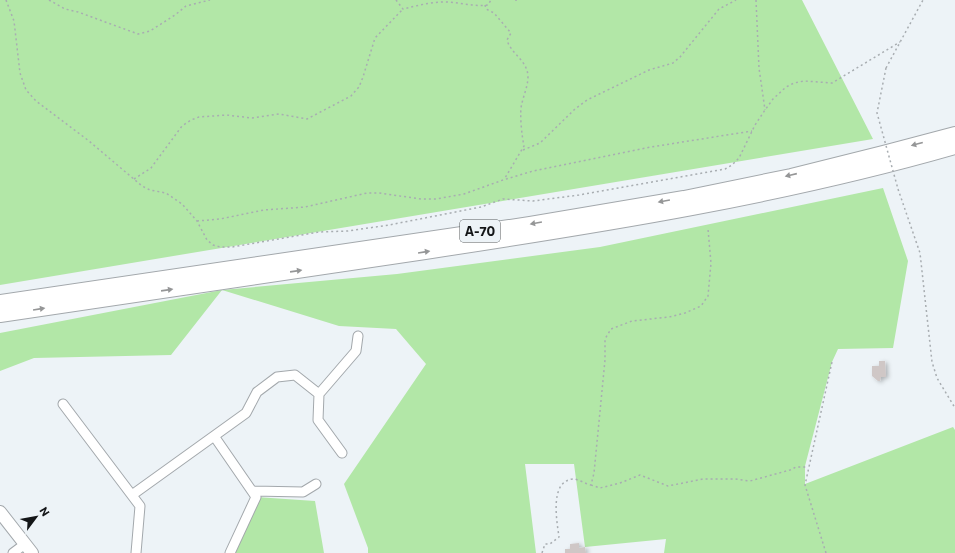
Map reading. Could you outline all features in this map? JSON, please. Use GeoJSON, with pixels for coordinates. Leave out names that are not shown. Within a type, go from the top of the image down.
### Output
{"type":"FeatureCollection","features":[{"type":"Feature","properties":{"kind":"highway","name":"A-70"},"geometry":{"type":"LineString","coordinates":[[0,302],[523,225],[684,198],[798,174],[955,134]]}},
{"type":"Feature","properties":{"kind":"highway","name":"A-70"},"geometry":{"type":"LineString","coordinates":[[0,315],[501,241],[659,215],[747,198],[822,181],[955,147]]}},
{"type":"Feature","properties":{"kind":"main road"},"geometry":{"type":"LineString","coordinates":[[0,512],[28,549]]}},
{"type":"Feature","properties":{"kind":"street"},"geometry":{"type":"LineString","coordinates":[[342,454],[318,420],[319,394],[356,351],[358,336]]}},
{"type":"Feature","properties":{"kind":"street"},"geometry":{"type":"LineString","coordinates":[[132,495],[246,413],[257,392],[277,377],[295,375],[319,394]]}},
{"type":"Feature","properties":{"kind":"street"},"geometry":{"type":"LineString","coordinates":[[63,404],[140,506],[136,553]]}},
{"type":"Feature","properties":{"kind":"street"},"geometry":{"type":"LineString","coordinates":[[214,436],[256,497],[230,553]]}},
{"type":"Feature","properties":{"kind":"street"},"geometry":{"type":"LineString","coordinates":[[252,491],[303,492],[316,484]]}},
{"type":"Feature","properties":{"kind":"street"},"geometry":{"type":"LineString","coordinates":[[13,553],[28,549]]}},
{"type":"Feature","properties":{"kind":"path"},"geometry":{"type":"LineString","coordinates":[[6,0],[14,20],[20,73],[26,90],[36,101],[89,141],[134,179],[150,190],[166,193],[182,204],[197,221],[207,240],[213,245],[220,247],[232,247],[319,232],[348,231],[389,225],[481,208],[503,199],[533,202],[725,169],[732,165],[738,158],[765,110],[773,99],[786,87],[794,83],[804,81],[832,83],[900,42]]}},
{"type":"Feature","properties":{"kind":"path"},"geometry":{"type":"LineString","coordinates":[[49,0],[65,8],[138,34],[150,31],[174,16],[186,6],[210,0]]}},
{"type":"Feature","properties":{"kind":"path"},"geometry":{"type":"LineString","coordinates":[[396,0],[403,9]]}},
{"type":"Feature","properties":{"kind":"path"},"geometry":{"type":"LineString","coordinates":[[134,179],[151,168],[182,126],[191,120],[226,115],[252,118],[279,114],[307,118],[351,96],[359,87],[364,77],[375,38],[403,9],[423,4],[444,2],[478,6],[488,5],[491,0]]}},
{"type":"Feature","properties":{"kind":"path"},"geometry":{"type":"LineString","coordinates":[[523,150],[540,143],[575,109],[587,100],[649,70],[673,63],[680,58],[719,8],[736,0]]}},
{"type":"Feature","properties":{"kind":"path"},"geometry":{"type":"LineString","coordinates":[[756,0],[759,68],[765,110]]}},
{"type":"Feature","properties":{"kind":"path"},"geometry":{"type":"LineString","coordinates":[[923,0],[886,68],[877,113],[898,189],[920,253],[932,362],[937,378],[955,408]]}},
{"type":"Feature","properties":{"kind":"path"},"geometry":{"type":"LineString","coordinates":[[197,221],[220,219],[264,210],[305,207],[367,194],[379,193],[421,199],[436,199],[464,194],[506,178],[524,146],[522,136],[521,105],[527,87],[528,75],[520,58],[508,45],[507,40],[511,32],[494,13],[486,9],[485,5]]}},
{"type":"Feature","properties":{"kind":"path"},"geometry":{"type":"LineString","coordinates":[[494,183],[533,171],[629,152],[752,131]]}},
{"type":"Feature","properties":{"kind":"path"},"geometry":{"type":"LineString","coordinates":[[591,485],[594,473],[605,360],[605,339],[611,329],[632,321],[669,317],[685,313],[701,306],[708,296],[711,263],[708,229]]}},
{"type":"Feature","properties":{"kind":"path"},"geometry":{"type":"LineString","coordinates":[[826,553],[805,485],[832,362]]}},
{"type":"Feature","properties":{"kind":"path"},"geometry":{"type":"LineString","coordinates":[[542,553],[545,544],[550,544],[559,537],[555,505],[561,487],[565,482],[574,479],[600,488],[620,483],[640,475],[668,486],[704,479],[735,479],[750,481],[796,467],[808,467]]}},
{"type":"Feature","properties":{"kind":"green space"},"geometry":{"type":"Polygon","coordinates":[[[0,0],[802,0],[873,139],[0,285],[0,0]]]}},
{"type":"Feature","properties":{"kind":"green space"},"geometry":{"type":"Polygon","coordinates":[[[883,188],[908,261],[893,348],[838,349],[832,362],[805,466],[805,484],[953,427],[955,430],[955,553],[664,553],[666,539],[585,547],[574,464],[525,464],[536,553],[368,553],[368,548],[344,484],[426,364],[396,329],[339,326],[222,290],[397,274],[600,247],[883,188]]]}},
{"type":"Feature","properties":{"kind":"green space"},"geometry":{"type":"Polygon","coordinates":[[[222,290],[171,355],[34,358],[0,371],[0,333],[222,290]]]}},
{"type":"Feature","properties":{"kind":"green space"},"geometry":{"type":"Polygon","coordinates":[[[256,497],[315,501],[324,553],[230,553],[256,497]]]}},
{"type":"Feature","properties":{"kind":"building"},"geometry":{"type":"Polygon","coordinates":[[[879,361],[885,361],[886,377],[881,377],[880,381],[878,381],[872,376],[872,366],[879,366],[879,361]]]}},
{"type":"Feature","properties":{"kind":"building"},"geometry":{"type":"Polygon","coordinates":[[[579,543],[579,548],[585,547],[586,553],[565,553],[565,549],[570,549],[570,544],[579,543]]]}}]}
